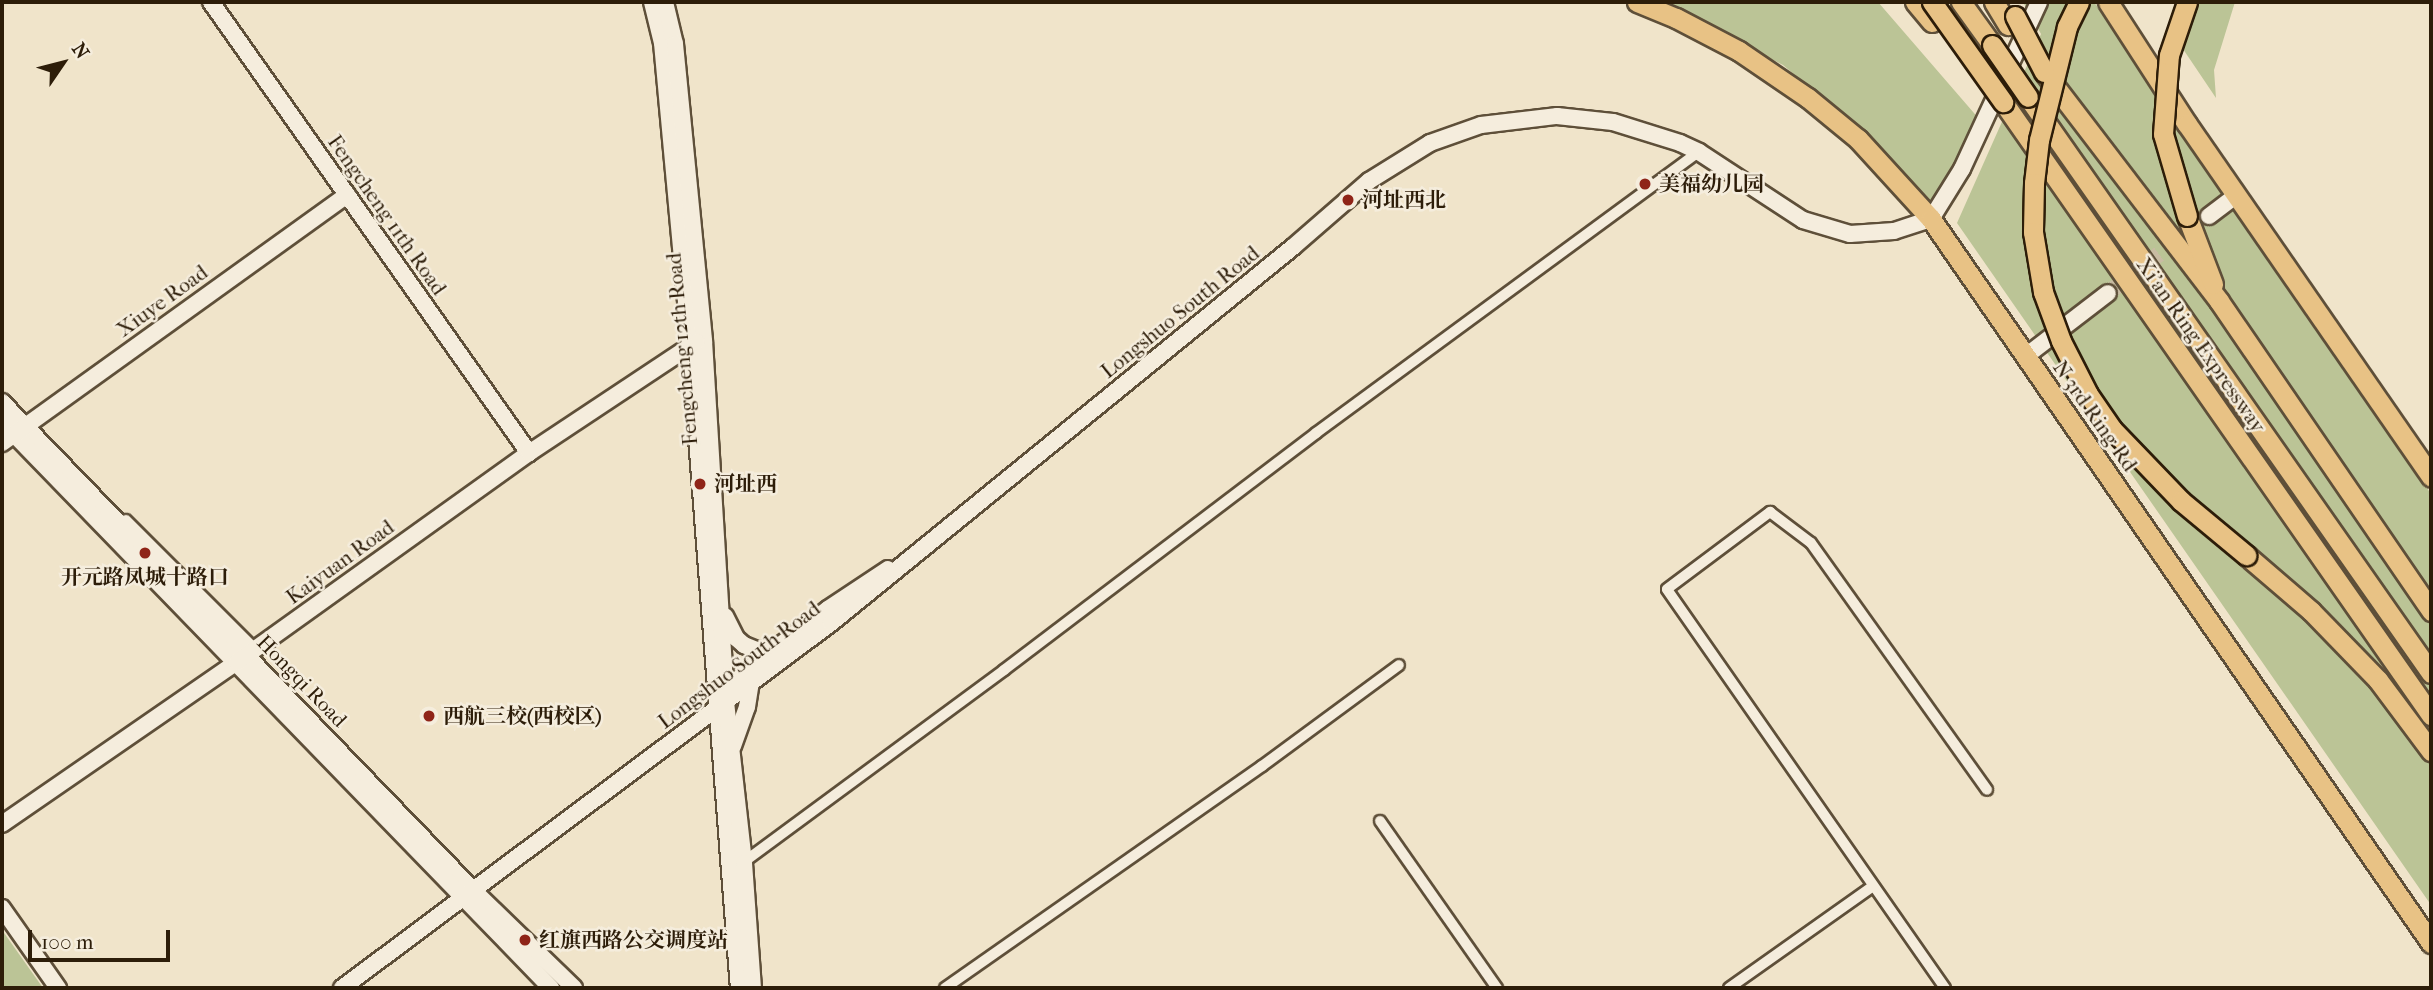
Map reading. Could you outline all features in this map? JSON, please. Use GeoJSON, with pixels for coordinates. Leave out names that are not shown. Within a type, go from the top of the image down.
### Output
{"type":"FeatureCollection","features":[{"type":"Feature","properties":{"kind":"highway","name":"N 3rd Ring Rd"},"geometry":{"type":"LineString","coordinates":[[1637,2],[1739,51],[1808,98],[1858,139],[1931,219],[2431,943]]}},
{"type":"Feature","properties":{"kind":"highway","name":"Xi'an Ring Expressway"},"geometry":{"type":"LineString","coordinates":[[1915,2],[1932,12],[2003,102],[2431,715]]}},
{"type":"Feature","properties":{"kind":"highway","name":"Xi'an Ring Expressway"},"geometry":{"type":"LineString","coordinates":[[1961,2],[2431,673]]}},
{"type":"Feature","properties":{"kind":"highway"},"geometry":{"type":"LineString","coordinates":[[1994,2],[2010,14],[2044,72],[2219,301],[2431,611]]}},
{"type":"Feature","properties":{"kind":"highway"},"geometry":{"type":"LineString","coordinates":[[2079,2],[2067,27],[2039,140],[2034,183],[2034,232],[2043,292],[2061,341],[2088,394],[2112,429],[2181,501],[2311,611],[2378,680],[2431,751]]}},
{"type":"Feature","properties":{"kind":"highway"},"geometry":{"type":"LineString","coordinates":[[2108,2],[2187,124],[2431,477]]}},
{"type":"Feature","properties":{"kind":"highway"},"geometry":{"type":"LineString","coordinates":[[2187,2],[2169,55],[2163,134],[2187,216],[2219,301]]}},
{"type":"Feature","properties":{"kind":"street","name":"Fengcheng 11th Road"},"geometry":{"type":"LineString","coordinates":[[211,2],[529,453]]}},
{"type":"Feature","properties":{"kind":"street","name":"Fengcheng 12th Road"},"geometry":{"type":"LineString","coordinates":[[652,2],[662,43],[737,864],[753,988]]}},
{"type":"Feature","properties":{"kind":"street","name":"Fengcheng 12th Road"},"geometry":{"type":"LineString","coordinates":[[665,2],[675,44],[704,336],[721,608],[723,699],[732,749],[739,988]]}},
{"type":"Feature","properties":{"kind":"street"},"geometry":{"type":"LineString","coordinates":[[1931,219],[1962,169],[2039,2]]}},
{"type":"Feature","properties":{"kind":"street","name":"Longshuo South Road"},"geometry":{"type":"LineString","coordinates":[[342,988],[723,699],[751,683],[884,582],[906,560],[1284,255],[1369,181],[1430,144],[1481,125],[1557,116],[1613,122],[1680,143],[1699,152],[1803,220],[1850,234],[1894,231],[1931,219]]}},
{"type":"Feature","properties":{"kind":"street"},"geometry":{"type":"LineString","coordinates":[[737,864],[1699,152]]}},
{"type":"Feature","properties":{"kind":"street","name":"Xiuye Road"},"geometry":{"type":"LineString","coordinates":[[17,431],[347,195]]}},
{"type":"Feature","properties":{"kind":"street"},"geometry":{"type":"LineString","coordinates":[[2209,216],[2236,195]]}},
{"type":"Feature","properties":{"kind":"street"},"geometry":{"type":"LineString","coordinates":[[2026,356],[2108,293]]}},
{"type":"Feature","properties":{"kind":"street","name":"Kaiyuan Road"},"geometry":{"type":"LineString","coordinates":[[2,824],[247,655],[529,453],[704,336]]}},
{"type":"Feature","properties":{"kind":"street"},"geometry":{"type":"LineString","coordinates":[[2,393],[17,431]]}},
{"type":"Feature","properties":{"kind":"street","name":"Hongqi Road"},"geometry":{"type":"LineString","coordinates":[[2,402],[17,431]]}},
{"type":"Feature","properties":{"kind":"street","name":"Hongqi Road"},"geometry":{"type":"LineString","coordinates":[[2,422],[17,431],[247,655],[467,892],[551,988]]}},
{"type":"Feature","properties":{"kind":"street"},"geometry":{"type":"LineString","coordinates":[[1945,988],[1667,589],[1770,512],[1811,543],[1987,790]]}},
{"type":"Feature","properties":{"kind":"street"},"geometry":{"type":"LineString","coordinates":[[723,699],[781,645],[871,578],[906,560]]}},
{"type":"Feature","properties":{"kind":"street"},"geometry":{"type":"LineString","coordinates":[[721,608],[736,638],[744,645],[759,651],[781,645]]}},
{"type":"Feature","properties":{"kind":"street"},"geometry":{"type":"LineString","coordinates":[[944,988],[1262,766],[1399,664]]}},
{"type":"Feature","properties":{"kind":"street"},"geometry":{"type":"LineString","coordinates":[[732,749],[751,683]]}},
{"type":"Feature","properties":{"kind":"street"},"geometry":{"type":"LineString","coordinates":[[1380,821],[1497,988]]}},
{"type":"Feature","properties":{"kind":"street"},"geometry":{"type":"LineString","coordinates":[[1729,988],[1873,886]]}},
{"type":"Feature","properties":{"kind":"street","name":"Hongqi Road"},"geometry":{"type":"LineString","coordinates":[[467,892],[574,988]]}},
{"type":"Feature","properties":{"kind":"street"},"geometry":{"type":"LineString","coordinates":[[2,908],[58,988]]}},
{"type":"Feature","properties":{"kind":"green space"},"geometry":{"type":"Polygon","coordinates":[[[1663,2],[1878,2],[1980,120],[1931,202],[1875,143],[1783,65],[1663,2]]]}},
{"type":"Feature","properties":{"kind":"green space"},"geometry":{"type":"Polygon","coordinates":[[[2023,2],[2094,2],[2431,494],[2431,905],[1957,223],[2041,34],[2023,2]]]}},
{"type":"Feature","properties":{"kind":"green space"},"geometry":{"type":"Polygon","coordinates":[[[2197,2],[2235,2],[2214,70],[2216,98],[2183,49],[2197,2]]]}},
{"type":"Feature","properties":{"kind":"green space"},"geometry":{"type":"Polygon","coordinates":[[[2,930],[43,988],[2,988],[2,930]]]}},
{"type":"Feature","properties":{"kind":"tunnel"},"geometry":{"type":"LineString","coordinates":[[2108,293],[2209,216]]}},
{"type":"Feature","properties":{"kind":"place","name":"美福幼儿园"},"geometry":{"type":"Point","coordinates":[1645,184]}},
{"type":"Feature","properties":{"kind":"place","name":"河址西北"},"geometry":{"type":"Point","coordinates":[1348,200]}},
{"type":"Feature","properties":{"kind":"place","name":"河址西"},"geometry":{"type":"Point","coordinates":[700,484]}},
{"type":"Feature","properties":{"kind":"place","name":"开元路凤城十路口"},"geometry":{"type":"Point","coordinates":[145,553]}},
{"type":"Feature","properties":{"kind":"place","name":"西航三校(西校区)"},"geometry":{"type":"Point","coordinates":[429,716]}},
{"type":"Feature","properties":{"kind":"place","name":"红旗西路公交调度站"},"geometry":{"type":"Point","coordinates":[525,940]}}]}
